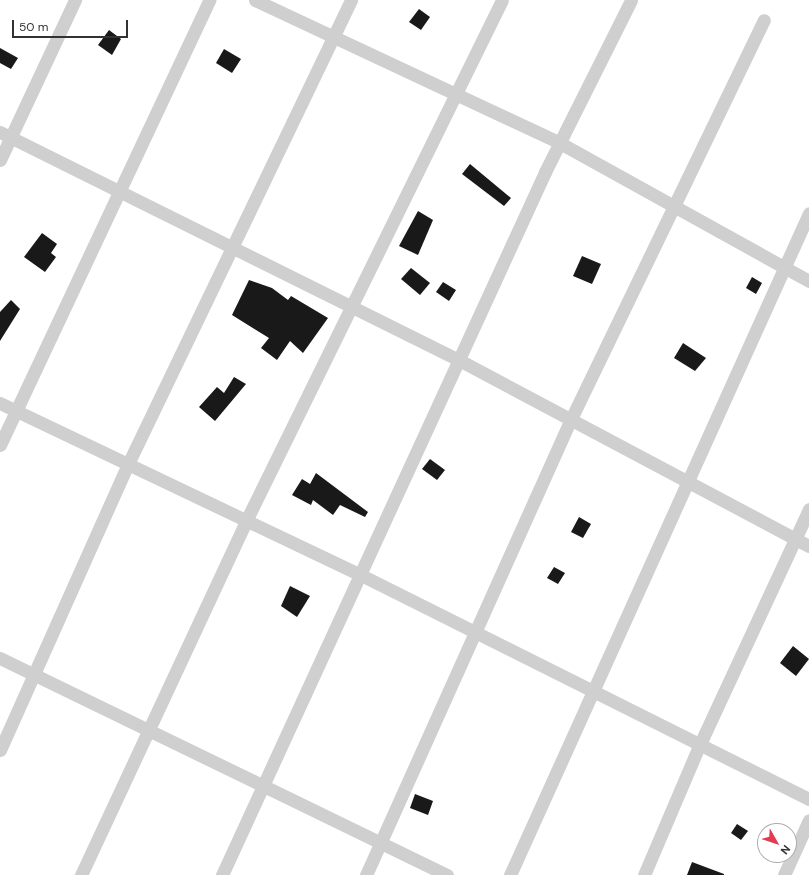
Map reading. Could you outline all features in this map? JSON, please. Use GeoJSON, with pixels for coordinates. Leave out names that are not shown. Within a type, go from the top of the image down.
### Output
{"type":"FeatureCollection","features":[{"type":"Feature","properties":{"kind":"street"},"geometry":{"type":"LineString","coordinates":[[0,160],[5,135],[75,0]]}},
{"type":"Feature","properties":{"kind":"street"},"geometry":{"type":"LineString","coordinates":[[0,445],[15,410],[209,0]]}},
{"type":"Feature","properties":{"kind":"street"},"geometry":{"type":"LineString","coordinates":[[255,0],[560,143],[809,281]]}},
{"type":"Feature","properties":{"kind":"street"},"geometry":{"type":"LineString","coordinates":[[0,750],[35,675],[128,464],[351,0]]}},
{"type":"Feature","properties":{"kind":"street"},"geometry":{"type":"LineString","coordinates":[[81,875],[246,521],[353,307],[502,0]]}},
{"type":"Feature","properties":{"kind":"street"},"geometry":{"type":"LineString","coordinates":[[222,875],[560,143],[631,0]]}},
{"type":"Feature","properties":{"kind":"street"},"geometry":{"type":"LineString","coordinates":[[366,875],[571,419],[764,20]]}},
{"type":"Feature","properties":{"kind":"street"},"geometry":{"type":"LineString","coordinates":[[5,135],[459,360],[809,546]]}},
{"type":"Feature","properties":{"kind":"street"},"geometry":{"type":"LineString","coordinates":[[510,875],[686,480],[809,213]]}},
{"type":"Feature","properties":{"kind":"street"},"geometry":{"type":"LineString","coordinates":[[0,403],[361,575],[809,799]]}},
{"type":"Feature","properties":{"kind":"street"},"geometry":{"type":"LineString","coordinates":[[644,875],[700,744],[794,538],[809,509]]}},
{"type":"Feature","properties":{"kind":"street"},"geometry":{"type":"LineString","coordinates":[[0,658],[447,875]]}},
{"type":"Feature","properties":{"kind":"street"},"geometry":{"type":"LineString","coordinates":[[784,875],[809,820]]}},
{"type":"Feature","properties":{"kind":"building"},"geometry":{"type":"Polygon","coordinates":[[[419,9],[430,17],[421,30],[409,22],[419,9]]]}},
{"type":"Feature","properties":{"kind":"building"},"geometry":{"type":"Polygon","coordinates":[[[109,30],[121,39],[112,55],[98,45],[109,30]]]}},
{"type":"Feature","properties":{"kind":"building"},"geometry":{"type":"Polygon","coordinates":[[[0,48],[18,58],[11,69],[0,63],[0,48]]]}},
{"type":"Feature","properties":{"kind":"building"},"geometry":{"type":"Polygon","coordinates":[[[224,49],[241,59],[232,73],[216,63],[224,49]]]}},
{"type":"Feature","properties":{"kind":"building"},"geometry":{"type":"Polygon","coordinates":[[[470,164],[511,198],[504,206],[462,174],[470,164]]]}},
{"type":"Feature","properties":{"kind":"building"},"geometry":{"type":"Polygon","coordinates":[[[418,211],[433,220],[418,255],[399,246],[418,211]]]}},
{"type":"Feature","properties":{"kind":"building"},"geometry":{"type":"Polygon","coordinates":[[[42,233],[57,244],[51,253],[56,257],[45,272],[24,257],[42,233]]]}},
{"type":"Feature","properties":{"kind":"building"},"geometry":{"type":"Polygon","coordinates":[[[582,256],[601,264],[592,284],[573,276],[582,256]]]}},
{"type":"Feature","properties":{"kind":"building"},"geometry":{"type":"Polygon","coordinates":[[[411,268],[430,283],[420,295],[401,279],[411,268]]]}},
{"type":"Feature","properties":{"kind":"building"},"geometry":{"type":"Polygon","coordinates":[[[752,277],[762,283],[756,294],[746,288],[752,277]]]}},
{"type":"Feature","properties":{"kind":"building"},"geometry":{"type":"Polygon","coordinates":[[[249,280],[272,288],[288,300],[291,296],[328,318],[303,353],[290,341],[277,360],[261,348],[269,338],[232,315],[249,280]]]}},
{"type":"Feature","properties":{"kind":"building"},"geometry":{"type":"Polygon","coordinates":[[[443,282],[456,290],[449,301],[436,292],[443,282]]]}},
{"type":"Feature","properties":{"kind":"building"},"geometry":{"type":"Polygon","coordinates":[[[11,300],[20,309],[0,341],[0,312],[11,300]]]}},
{"type":"Feature","properties":{"kind":"building"},"geometry":{"type":"Polygon","coordinates":[[[683,343],[706,358],[695,371],[674,358],[683,343]]]}},
{"type":"Feature","properties":{"kind":"building"},"geometry":{"type":"Polygon","coordinates":[[[234,377],[246,384],[215,421],[199,407],[217,387],[224,393],[234,377]]]}},
{"type":"Feature","properties":{"kind":"building"},"geometry":{"type":"Polygon","coordinates":[[[430,459],[445,470],[437,480],[422,469],[430,459]]]}},
{"type":"Feature","properties":{"kind":"building"},"geometry":{"type":"Polygon","coordinates":[[[316,473],[368,512],[365,517],[340,505],[333,515],[313,500],[311,505],[292,495],[302,479],[310,484],[316,473]]]}},
{"type":"Feature","properties":{"kind":"building"},"geometry":{"type":"Polygon","coordinates":[[[579,517],[591,524],[583,538],[571,532],[579,517]]]}},
{"type":"Feature","properties":{"kind":"building"},"geometry":{"type":"Polygon","coordinates":[[[554,567],[565,573],[558,584],[547,578],[554,567]]]}},
{"type":"Feature","properties":{"kind":"building"},"geometry":{"type":"Polygon","coordinates":[[[290,586],[310,596],[297,617],[281,606],[290,586]]]}},
{"type":"Feature","properties":{"kind":"building"},"geometry":{"type":"Polygon","coordinates":[[[793,646],[809,659],[796,676],[780,663],[793,646]]]}},
{"type":"Feature","properties":{"kind":"building"},"geometry":{"type":"Polygon","coordinates":[[[415,794],[433,801],[428,815],[410,808],[415,794]]]}},
{"type":"Feature","properties":{"kind":"building"},"geometry":{"type":"Polygon","coordinates":[[[737,824],[748,831],[741,840],[731,833],[737,824]]]}},
{"type":"Feature","properties":{"kind":"building"},"geometry":{"type":"Polygon","coordinates":[[[692,862],[724,874],[724,875],[687,875],[692,862]]]}}]}
